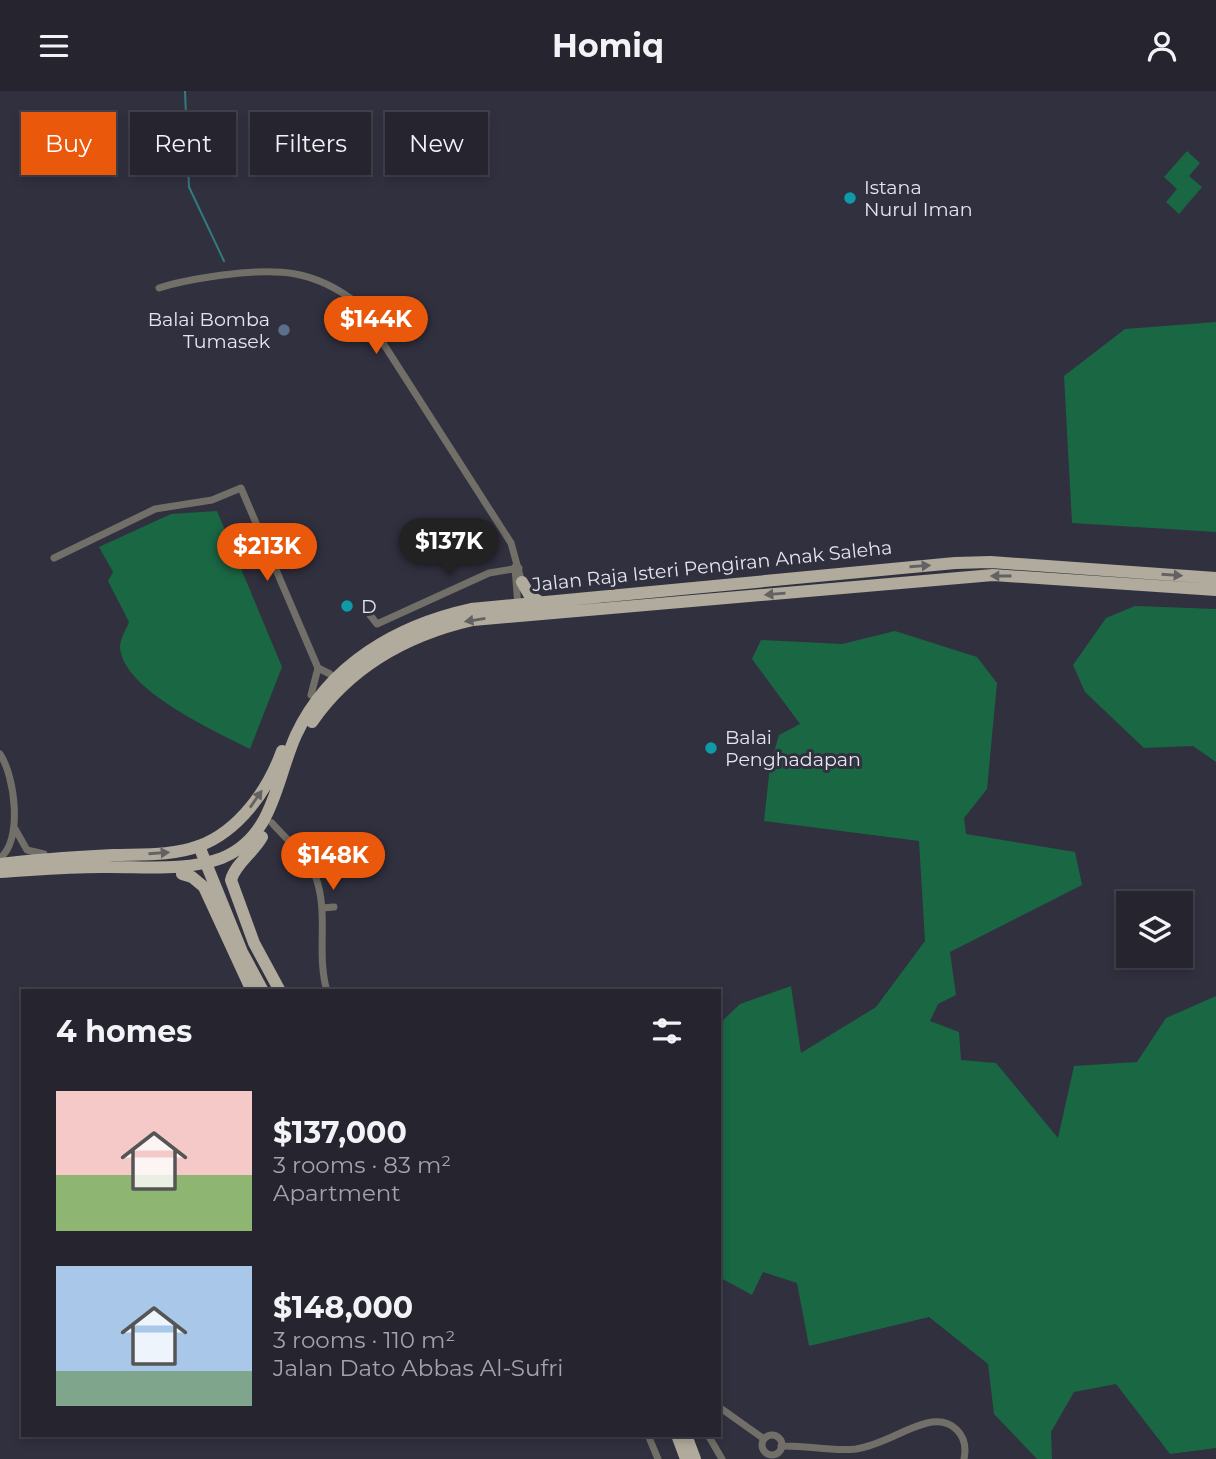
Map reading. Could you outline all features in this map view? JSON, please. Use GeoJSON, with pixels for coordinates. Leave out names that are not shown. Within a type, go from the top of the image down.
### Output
{"type":"FeatureCollection","features":[{"type":"Feature","properties":{"kind":"main road","name":"Jalan Raja Isteri Pengiran Anak Saleha"},"geometry":{"type":"LineString","coordinates":[[0,880],[83,874],[182,874],[227,864],[250,849],[272,823],[305,734],[330,698],[361,670],[394,647],[444,626],[518,603],[705,589],[855,571],[978,562],[1216,578]]}},
{"type":"Feature","properties":{"kind":"main road","name":"Jalan Raja Isteri Pengiran Anak Saleha"},"geometry":{"type":"LineString","coordinates":[[0,873],[81,867],[193,865],[229,854],[244,843],[266,819],[296,734],[314,705],[349,666],[377,645],[428,619],[471,609],[518,603],[993,575],[1216,590]]}},
{"type":"Feature","properties":{"kind":"main road"},"geometry":{"type":"LineString","coordinates":[[518,603],[530,596],[540,602]]}},
{"type":"Feature","properties":{"kind":"main road"},"geometry":{"type":"LineString","coordinates":[[0,864],[163,853],[202,845],[230,827],[255,802],[310,696],[356,654],[377,645]]}},
{"type":"Feature","properties":{"kind":"main road"},"geometry":{"type":"LineString","coordinates":[[236,897],[233,874],[257,848],[262,837]]}},
{"type":"Feature","properties":{"kind":"main road"},"geometry":{"type":"LineString","coordinates":[[202,845],[242,952],[262,989]]}},
{"type":"Feature","properties":{"kind":"main road"},"geometry":{"type":"LineString","coordinates":[[202,845],[251,955],[271,989]]}},
{"type":"Feature","properties":{"kind":"main road"},"geometry":{"type":"LineString","coordinates":[[182,874],[199,882],[251,989]]}},
{"type":"Feature","properties":{"kind":"main road"},"geometry":{"type":"LineString","coordinates":[[211,903],[207,888],[216,879],[227,883],[236,897],[265,967],[279,989]]}},
{"type":"Feature","properties":{"kind":"main road"},"geometry":{"type":"LineString","coordinates":[[678,1437],[686,1459]]}},
{"type":"Feature","properties":{"kind":"main road"},"geometry":{"type":"LineString","coordinates":[[687,1437],[695,1459]]}},
{"type":"Feature","properties":{"kind":"street"},"geometry":{"type":"LineString","coordinates":[[159,288],[214,277],[280,270],[312,278],[348,297],[373,325],[511,543],[517,559],[518,603]]}},
{"type":"Feature","properties":{"kind":"street"},"geometry":{"type":"LineString","coordinates":[[54,558],[155,509],[212,500],[241,488],[318,668],[310,696]]}},
{"type":"Feature","properties":{"kind":"street"},"geometry":{"type":"LineString","coordinates":[[517,568],[518,603]]}},
{"type":"Feature","properties":{"kind":"street"},"geometry":{"type":"LineString","coordinates":[[370,615],[374,623],[380,623],[489,573],[517,568]]}},
{"type":"Feature","properties":{"kind":"street"},"geometry":{"type":"LineString","coordinates":[[318,668],[331,674]]}},
{"type":"Feature","properties":{"kind":"street"},"geometry":{"type":"LineString","coordinates":[[0,754],[10,775],[14,827],[9,849],[0,858]]}},
{"type":"Feature","properties":{"kind":"street"},"geometry":{"type":"LineString","coordinates":[[272,823],[316,877],[322,908],[323,978],[326,989]]}},
{"type":"Feature","properties":{"kind":"street"},"geometry":{"type":"LineString","coordinates":[[14,827],[23,845],[32,852],[78,857]]}},
{"type":"Feature","properties":{"kind":"street"},"geometry":{"type":"LineString","coordinates":[[322,908],[334,907]]}},
{"type":"Feature","properties":{"kind":"street"},"geometry":{"type":"LineString","coordinates":[[721,1408],[764,1439]]}},
{"type":"Feature","properties":{"kind":"street"},"geometry":{"type":"LineString","coordinates":[[764,1439],[775,1436],[782,1446],[824,1450],[860,1448],[899,1436],[923,1424],[941,1423],[962,1434],[966,1442],[964,1459]]}},
{"type":"Feature","properties":{"kind":"street"},"geometry":{"type":"LineString","coordinates":[[649,1437],[658,1459]]}},
{"type":"Feature","properties":{"kind":"street"},"geometry":{"type":"LineString","coordinates":[[709,1437],[722,1459]]}},
{"type":"Feature","properties":{"kind":"street"},"geometry":{"type":"LineString","coordinates":[[764,1439],[763,1448],[769,1457],[778,1453],[782,1446]]}},
{"type":"Feature","properties":{"kind":"green space"},"geometry":{"type":"Polygon","coordinates":[[[1187,151],[1200,163],[1189,176],[1202,187],[1179,214],[1166,202],[1177,189],[1164,177],[1187,151]]]}},
{"type":"Feature","properties":{"kind":"green space"},"geometry":{"type":"Polygon","coordinates":[[[1216,322],[1216,532],[1072,523],[1064,376],[1125,329],[1216,322]]]}},
{"type":"Feature","properties":{"kind":"green space"},"geometry":{"type":"Polygon","coordinates":[[[217,511],[282,667],[250,749],[173,708],[137,679],[125,663],[120,644],[129,622],[108,581],[113,572],[99,547],[171,514],[217,511]]]}},
{"type":"Feature","properties":{"kind":"green space"},"geometry":{"type":"Polygon","coordinates":[[[1135,606],[1216,609],[1216,762],[1193,746],[1144,748],[1085,692],[1073,665],[1106,618],[1135,606]]]}},
{"type":"Feature","properties":{"kind":"green space"},"geometry":{"type":"Polygon","coordinates":[[[895,631],[977,657],[997,683],[987,789],[964,818],[966,834],[1075,852],[1082,885],[950,952],[956,995],[938,1004],[930,1021],[959,1032],[961,1060],[996,1063],[1058,1138],[1074,1066],[1137,1062],[1166,1018],[1216,996],[1216,1448],[1170,1454],[1116,1384],[1074,1392],[1051,1432],[1052,1459],[1037,1459],[994,1414],[988,1364],[929,1317],[809,1346],[797,1283],[763,1272],[752,1295],[721,1278],[721,1022],[740,1004],[791,986],[801,1053],[876,1007],[925,941],[919,841],[764,821],[770,766],[779,735],[800,724],[752,659],[761,640],[842,644],[895,631]]]}},
{"type":"Feature","properties":{"kind":"waterway"},"geometry":{"type":"LineString","coordinates":[[185,91],[189,187],[224,261]]}},
{"type":"Feature","properties":{"kind":"place","name":"Istana Nurul Iman"},"geometry":{"type":"Point","coordinates":[850,198]}},
{"type":"Feature","properties":{"kind":"place","name":"Balai Bomba Tumasek"},"geometry":{"type":"Point","coordinates":[284,330]}},
{"type":"Feature","properties":{"kind":"place","name":"D"},"geometry":{"type":"Point","coordinates":[347,606]}},
{"type":"Feature","properties":{"kind":"place","name":"Balai Penghadapan"},"geometry":{"type":"Point","coordinates":[711,748]}}]}
